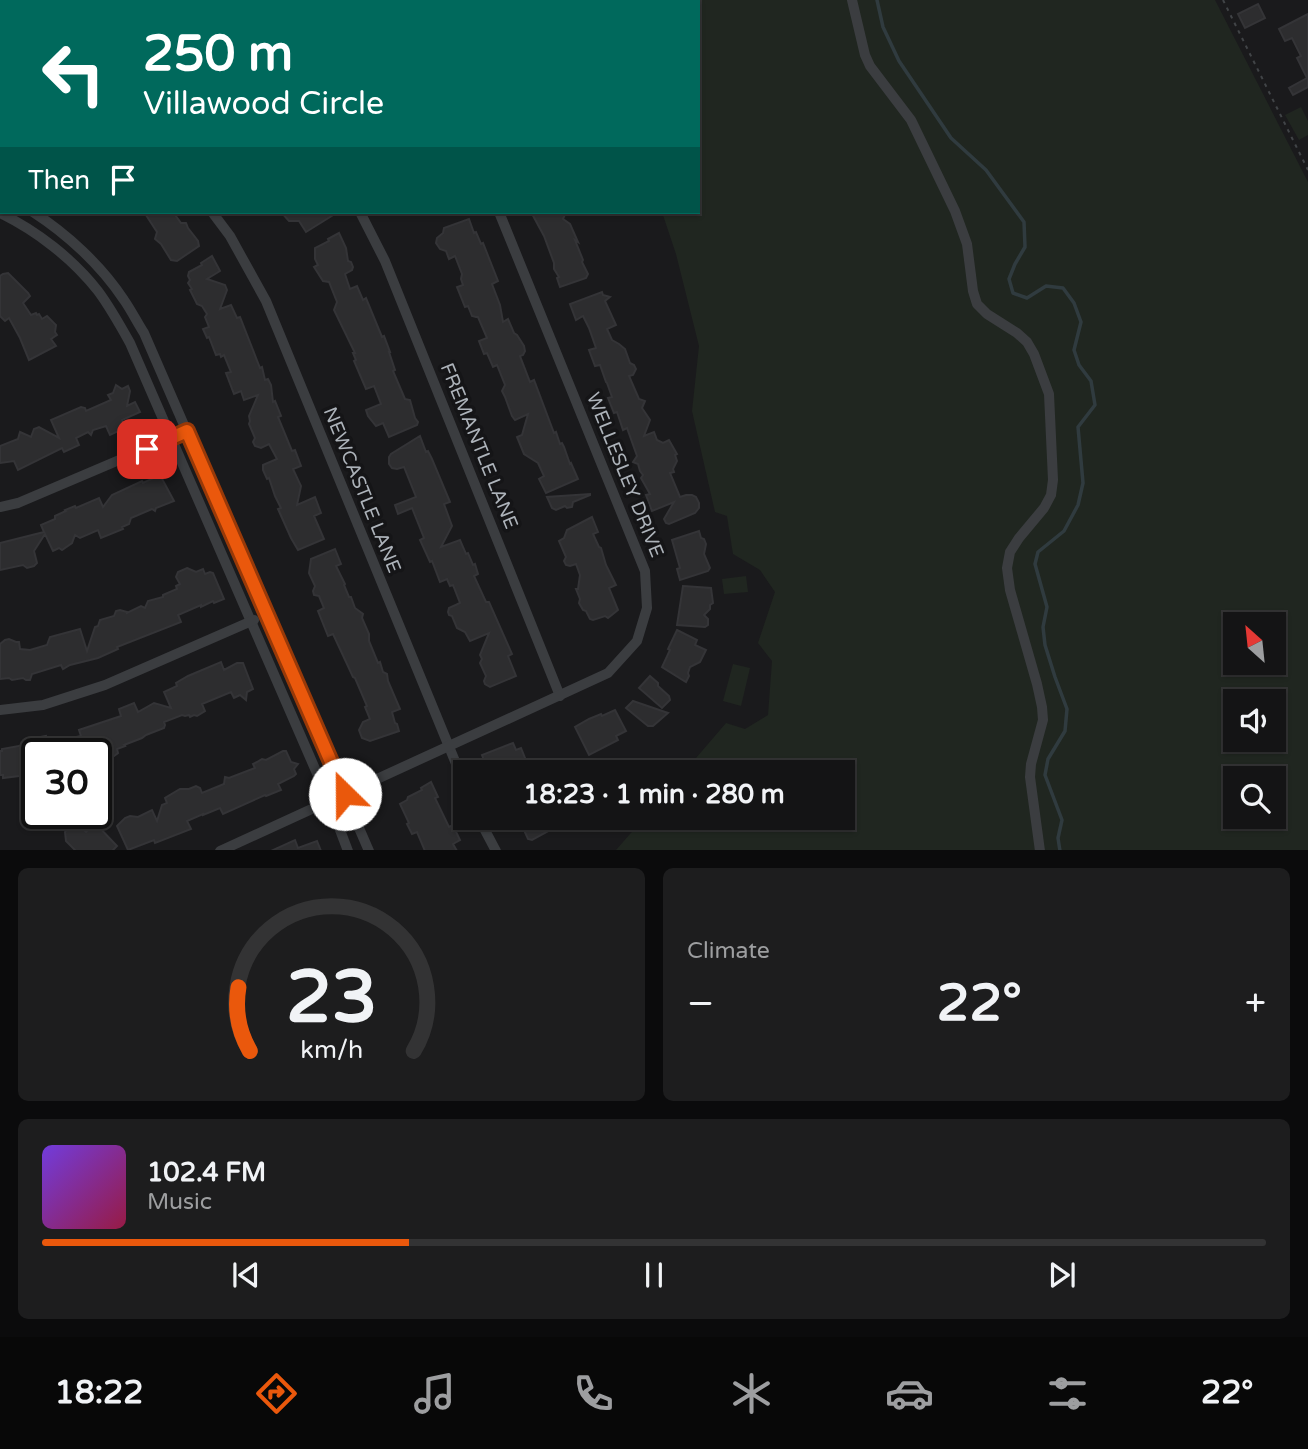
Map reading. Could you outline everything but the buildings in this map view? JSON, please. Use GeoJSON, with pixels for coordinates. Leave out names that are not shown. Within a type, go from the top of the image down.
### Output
{"type":"FeatureCollection","features":[{"type":"Feature","properties":{"kind":"street"},"geometry":{"type":"LineString","coordinates":[[852,0],[870,66],[911,120],[955,211],[967,244],[977,304],[1027,342],[1049,394],[1053,480],[1051,495],[1010,552],[1007,568],[1010,590],[1042,707],[1043,720],[1030,777],[1040,850]]}},
{"type":"Feature","properties":{"kind":"street"},"geometry":{"type":"LineString","coordinates":[[2,214],[39,236],[68,260],[96,288],[130,342],[348,850]]}},
{"type":"Feature","properties":{"kind":"street"},"geometry":{"type":"LineString","coordinates":[[36,214],[53,225],[94,263],[124,299],[144,333],[369,850]]}},
{"type":"Feature","properties":{"kind":"street","name":"NEWCASTLE LANE"},"geometry":{"type":"LineString","coordinates":[[214,214],[230,236],[266,301],[453,760]]}},
{"type":"Feature","properties":{"kind":"street","name":"FREMANTLE LANE"},"geometry":{"type":"LineString","coordinates":[[361,214],[385,261],[560,696]]}},
{"type":"Feature","properties":{"kind":"street","name":"WELLESLEY DRIVE"},"geometry":{"type":"LineString","coordinates":[[220,850],[608,673],[637,641],[647,608],[645,571],[500,214]]}},
{"type":"Feature","properties":{"kind":"street"},"geometry":{"type":"LineString","coordinates":[[0,507],[18,503],[187,431]]}},
{"type":"Feature","properties":{"kind":"street"},"geometry":{"type":"LineString","coordinates":[[0,710],[43,705],[105,685],[267,614]]}},
{"type":"Feature","properties":{"kind":"street"},"geometry":{"type":"LineString","coordinates":[[485,830],[496,850]]}},
{"type":"Feature","properties":{"kind":"path"},"geometry":{"type":"LineString","coordinates":[[1223,0],[1308,170]]}},
{"type":"Feature","properties":{"kind":"shaded area"},"geometry":{"type":"Polygon","coordinates":[[[700,0],[1215,0],[1308,182],[1308,850],[616,850],[634,830],[855,830],[855,760],[694,760],[726,723],[745,729],[768,715],[772,661],[758,643],[775,592],[760,570],[733,554],[727,516],[715,512],[692,411],[699,346],[676,254],[663,214],[700,214],[700,0]]]}},
{"type":"Feature","properties":{"kind":"shaded area"},"geometry":{"type":"Polygon","coordinates":[[[1301,107],[1308,121],[1308,135],[1299,140],[1285,115],[1301,107]]]}},
{"type":"Feature","properties":{"kind":"shaded area"},"geometry":{"type":"Polygon","coordinates":[[[746,576],[748,592],[724,594],[722,579],[746,576]]]}},
{"type":"Feature","properties":{"kind":"shaded area"},"geometry":{"type":"Polygon","coordinates":[[[733,664],[750,668],[741,706],[723,701],[733,664]]]}},
{"type":"Feature","properties":{"kind":"waterway"},"geometry":{"type":"LineString","coordinates":[[877,0],[883,27],[899,61],[951,138],[986,170],[1024,222],[1025,247],[1009,279],[1013,293],[1027,298],[1046,286],[1063,288],[1074,303],[1081,322],[1074,350],[1079,365],[1091,381],[1095,405],[1078,427],[1083,483],[1078,505],[1064,531],[1038,552],[1035,564],[1047,607],[1043,627],[1045,645],[1067,709],[1065,731],[1048,759],[1045,775],[1062,820],[1058,838],[1060,850]]}},
{"type":"Feature","properties":{"kind":"route"},"geometry":{"type":"LineString","coordinates":[[147,449],[187,431],[345,794]]}}]}
